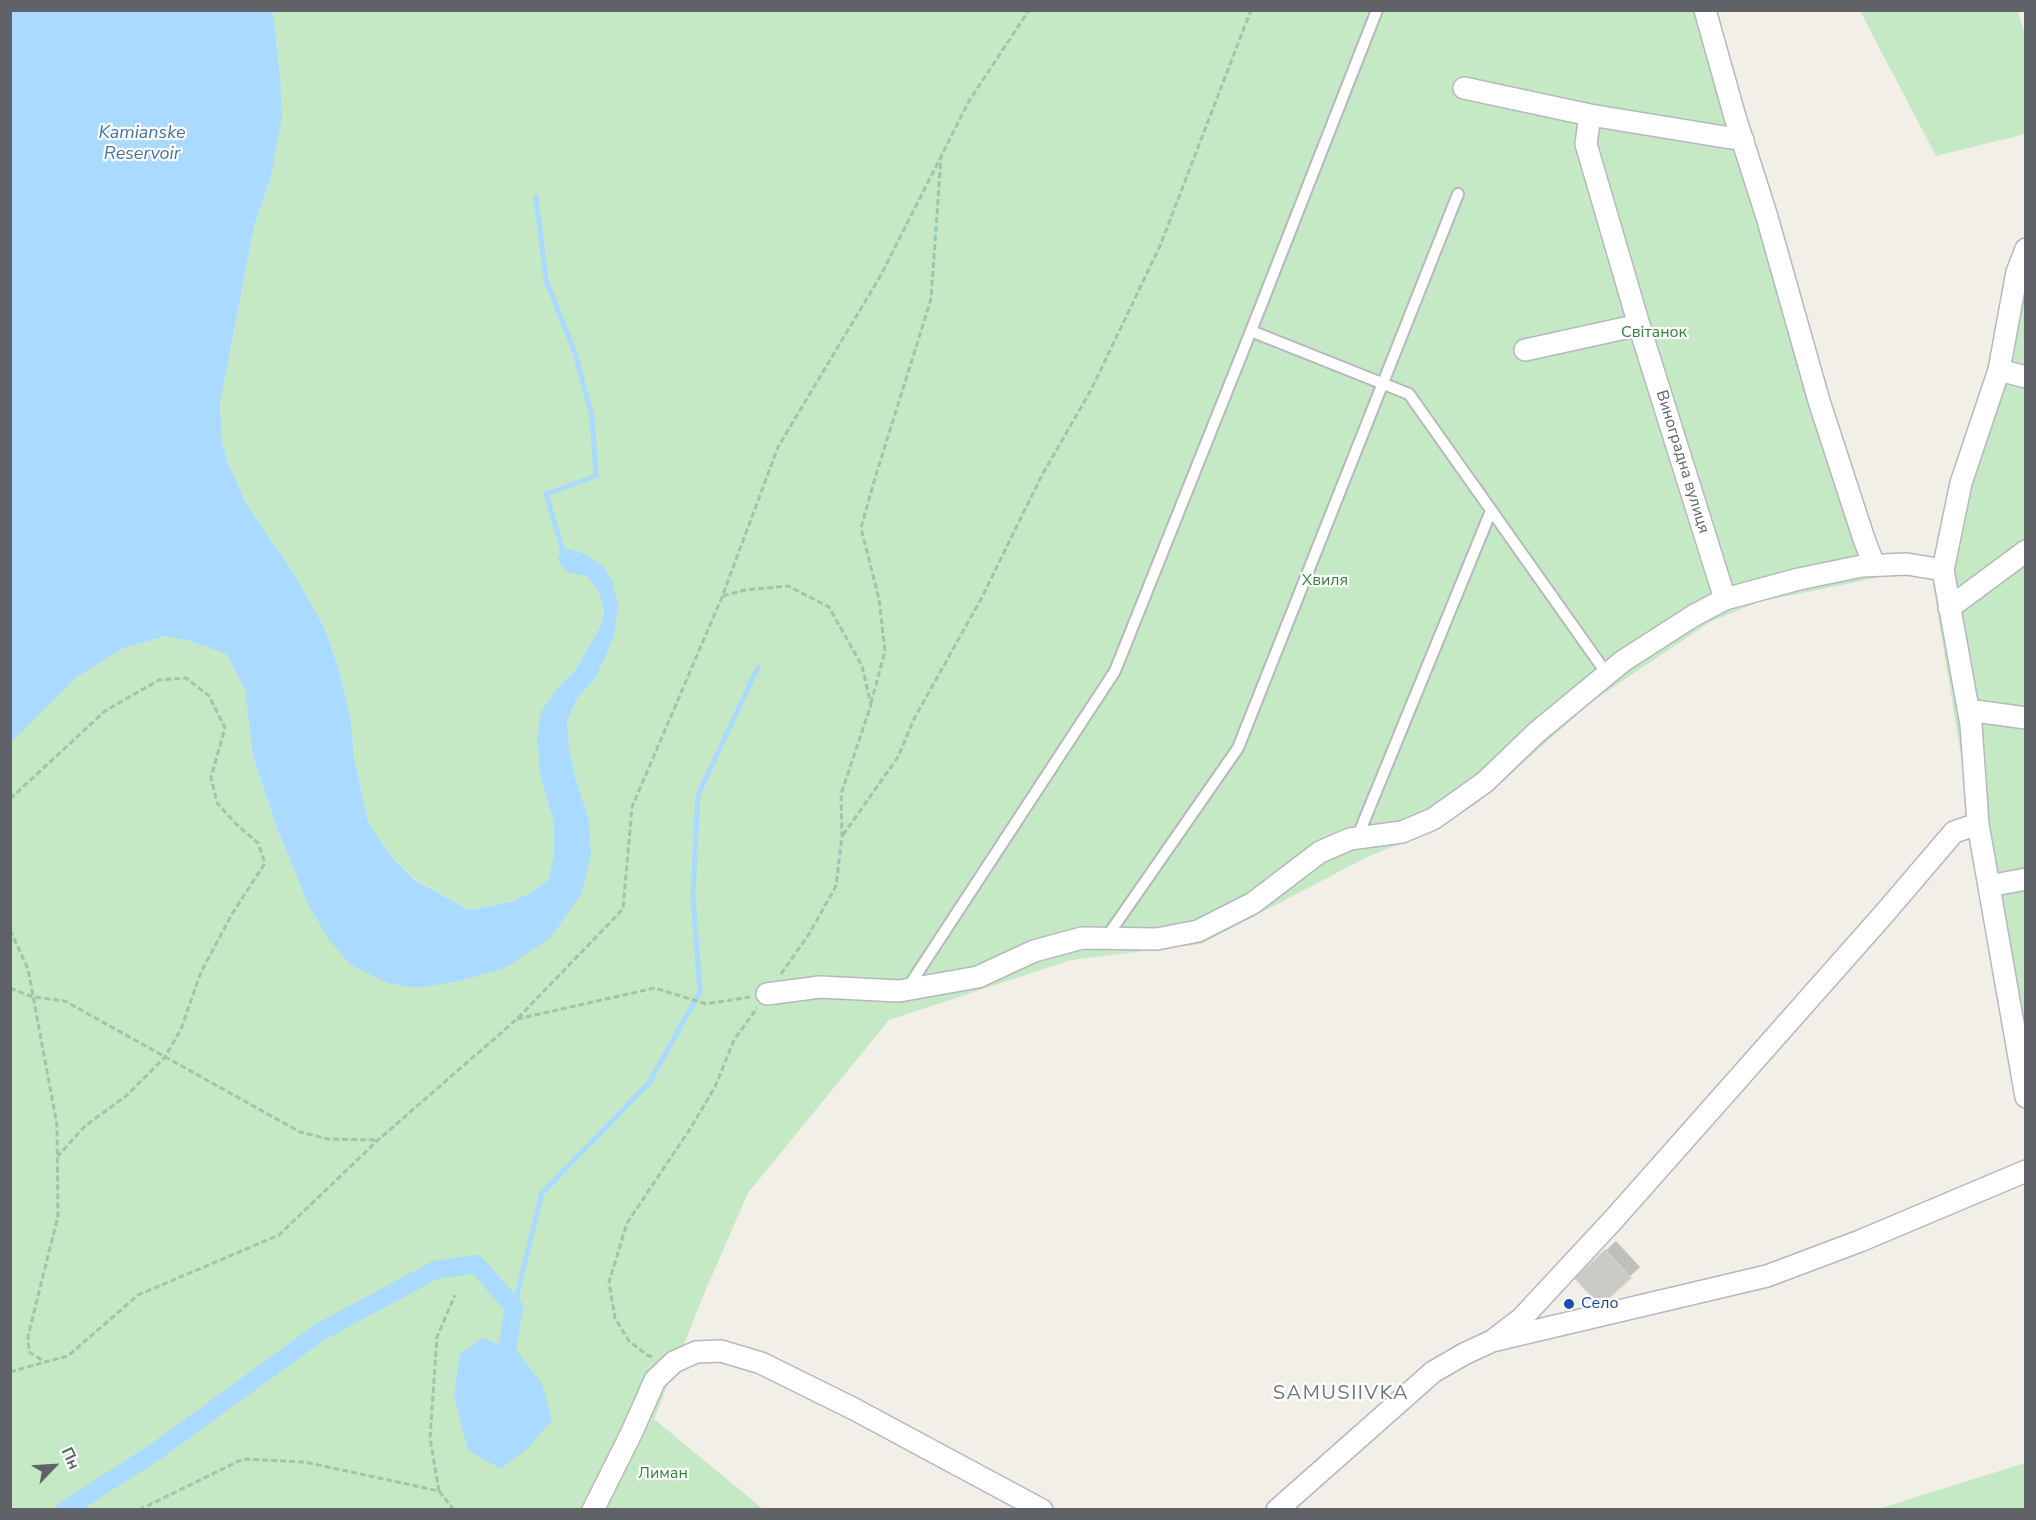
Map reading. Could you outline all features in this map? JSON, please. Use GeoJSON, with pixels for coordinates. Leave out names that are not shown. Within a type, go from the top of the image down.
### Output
{"type":"FeatureCollection","features":[{"type":"Feature","properties":{"kind":"street"},"geometry":{"type":"LineString","coordinates":[[1705,10],[1770,227],[1819,402],[1874,565]]}},
{"type":"Feature","properties":{"kind":"street"},"geometry":{"type":"LineString","coordinates":[[1464,88],[1590,115],[1743,140]]}},
{"type":"Feature","properties":{"kind":"street","name":"Виноградна вулиця"},"geometry":{"type":"LineString","coordinates":[[1590,115],[1586,144],[1639,325],[1725,599]]}},
{"type":"Feature","properties":{"kind":"street"},"geometry":{"type":"LineString","coordinates":[[2025,249],[2017,272],[1999,370],[1961,483],[1943,570],[1971,724],[1978,824],[1989,886],[2018,1015],[2025,1097]]}},
{"type":"Feature","properties":{"kind":"street"},"geometry":{"type":"LineString","coordinates":[[1525,350],[1639,325]]}},
{"type":"Feature","properties":{"kind":"street"},"geometry":{"type":"LineString","coordinates":[[1999,370],[2025,377]]}},
{"type":"Feature","properties":{"kind":"street"},"geometry":{"type":"LineString","coordinates":[[1949,608],[2025,551]]}},
{"type":"Feature","properties":{"kind":"street"},"geometry":{"type":"LineString","coordinates":[[767,994],[820,987],[907,990],[978,977],[1034,951],[1082,938],[1157,939],[1198,931],[1253,903],[1320,852],[1350,838],[1402,832],[1433,819],[1485,782],[1537,732],[1623,661],[1683,622],[1725,599],[1799,579],[1862,566],[1907,564],[1943,570]]}},
{"type":"Feature","properties":{"kind":"street"},"geometry":{"type":"LineString","coordinates":[[1968,710],[2025,718]]}},
{"type":"Feature","properties":{"kind":"street"},"geometry":{"type":"LineString","coordinates":[[1492,1341],[1522,1318],[1614,1219],[1954,832],[1978,824]]}},
{"type":"Feature","properties":{"kind":"street"},"geometry":{"type":"LineString","coordinates":[[1989,886],[2025,879]]}},
{"type":"Feature","properties":{"kind":"street"},"geometry":{"type":"LineString","coordinates":[[1276,1509],[1433,1372],[1492,1341],[1767,1275],[1860,1241],[2025,1171]]}},
{"type":"Feature","properties":{"kind":"street"},"geometry":{"type":"LineString","coordinates":[[593,1509],[632,1434],[655,1380],[674,1362],[696,1352],[721,1351],[761,1363],[854,1409],[1042,1509]]}},
{"type":"Feature","properties":{"kind":"lane"},"geometry":{"type":"LineString","coordinates":[[907,990],[1115,671],[1377,10]]}},
{"type":"Feature","properties":{"kind":"lane"},"geometry":{"type":"LineString","coordinates":[[1106,938],[1238,748],[1458,194]]}},
{"type":"Feature","properties":{"kind":"lane"},"geometry":{"type":"LineString","coordinates":[[1251,331],[1408,394],[1607,675]]}},
{"type":"Feature","properties":{"kind":"lane"},"geometry":{"type":"LineString","coordinates":[[1357,838],[1491,511]]}},
{"type":"Feature","properties":{"kind":"path"},"geometry":{"type":"LineString","coordinates":[[10,1372],[68,1356],[138,1295],[279,1235],[378,1140],[517,1019],[623,909],[632,807],[722,597],[778,447],[881,275],[969,101],[1029,10]]}},
{"type":"Feature","properties":{"kind":"path"},"geometry":{"type":"LineString","coordinates":[[842,836],[898,757],[914,719],[981,599],[1041,477],[1090,390],[1160,246],[1251,10]]}},
{"type":"Feature","properties":{"kind":"path"},"geometry":{"type":"LineString","coordinates":[[674,1362],[648,1356],[629,1341],[615,1318],[609,1282],[627,1223],[690,1129],[715,1087],[734,1040],[809,934],[836,886],[842,836],[841,794],[871,705],[885,651],[879,599],[861,528],[931,299],[941,155]]}},
{"type":"Feature","properties":{"kind":"path"},"geometry":{"type":"LineString","coordinates":[[722,597],[745,590],[788,586],[829,607],[861,666],[871,705]]}},
{"type":"Feature","properties":{"kind":"path"},"geometry":{"type":"LineString","coordinates":[[10,799],[105,711],[159,680],[186,678],[209,696],[225,728],[211,777],[217,803],[258,843],[265,863],[232,914],[201,972],[181,1029],[165,1057],[126,1096],[85,1126],[57,1157]]}},
{"type":"Feature","properties":{"kind":"path"},"geometry":{"type":"LineString","coordinates":[[10,930],[28,969],[57,1125],[58,1216],[28,1336],[29,1352],[45,1362]]}},
{"type":"Feature","properties":{"kind":"path"},"geometry":{"type":"LineString","coordinates":[[10,988],[33,997],[64,1001],[300,1132],[328,1139],[378,1140]]}},
{"type":"Feature","properties":{"kind":"path"},"geometry":{"type":"LineString","coordinates":[[517,1019],[655,988],[706,1004],[767,994]]}},
{"type":"Feature","properties":{"kind":"path"},"geometry":{"type":"LineString","coordinates":[[454,1509],[439,1491],[430,1438],[437,1337],[455,1295]]}},
{"type":"Feature","properties":{"kind":"path"},"geometry":{"type":"LineString","coordinates":[[139,1509],[243,1459],[305,1462],[439,1491]]}},
{"type":"Feature","properties":{"kind":"green space"},"geometry":{"type":"Polygon","coordinates":[[[273,11],[1709,11],[1876,578],[1758,602],[1710,622],[1594,700],[1476,804],[1424,834],[1369,856],[1201,944],[1071,960],[889,1020],[748,1193],[706,1289],[654,1419],[763,1509],[11,1509],[10,742],[77,677],[124,648],[166,636],[189,641],[226,654],[245,690],[253,757],[277,828],[307,902],[417,988],[456,982],[506,967],[589,820],[576,780],[569,747],[567,721],[577,699],[596,677],[612,581],[568,572],[586,576],[599,592],[604,611],[599,629],[574,672],[559,686],[540,775],[554,823],[554,855],[548,880],[530,893],[510,902],[469,910],[416,880],[392,857],[369,824],[354,758],[351,720],[339,669],[323,625],[294,574],[247,505],[227,460],[222,441],[220,404],[254,227],[271,177],[280,75],[273,11]]]}},
{"type":"Feature","properties":{"kind":"green space"},"geometry":{"type":"Polygon","coordinates":[[[1860,11],[2018,11],[2025,35],[2025,134],[1936,156],[1860,11]]]}},
{"type":"Feature","properties":{"kind":"green space"},"geometry":{"type":"Polygon","coordinates":[[[2025,291],[2025,1065],[1975,842],[1933,584],[1950,549],[2025,291]]]}},
{"type":"Feature","properties":{"kind":"green space"},"geometry":{"type":"Polygon","coordinates":[[[2025,1463],[2025,1509],[1878,1509],[2025,1463]]]}},
{"type":"Feature","properties":{"kind":"water","name":"Kamianske Reservoir"},"geometry":{"type":"Polygon","coordinates":[[[11,10],[273,11],[282,116],[271,177],[254,227],[220,404],[222,441],[227,460],[247,505],[294,574],[323,625],[339,669],[351,720],[354,758],[369,824],[392,857],[415,880],[469,910],[510,902],[530,893],[548,880],[554,855],[554,823],[540,775],[537,738],[541,712],[559,686],[574,672],[599,629],[604,611],[599,592],[586,576],[568,572],[558,561],[558,556],[563,551],[571,549],[586,555],[603,566],[612,581],[618,605],[614,637],[596,677],[577,699],[567,721],[569,747],[576,780],[589,820],[591,855],[582,893],[551,937],[507,967],[456,982],[417,988],[388,983],[351,965],[329,940],[307,902],[277,828],[253,757],[245,690],[226,654],[189,641],[166,636],[124,648],[77,677],[11,742],[11,10]]]}},
{"type":"Feature","properties":{"kind":"water"},"geometry":{"type":"Polygon","coordinates":[[[483,1338],[516,1350],[542,1384],[552,1420],[529,1447],[501,1469],[468,1450],[454,1397],[460,1353],[483,1338]]]}},
{"type":"Feature","properties":{"kind":"building"},"geometry":{"type":"Polygon","coordinates":[[[1605,1250],[1631,1278],[1600,1306],[1575,1278],[1605,1250]]]}},
{"type":"Feature","properties":{"kind":"waterway"},"geometry":{"type":"LineString","coordinates":[[536,197],[546,280],[575,353],[592,417],[596,476],[546,494],[563,551]]}},
{"type":"Feature","properties":{"kind":"waterway"},"geometry":{"type":"LineString","coordinates":[[514,1307],[542,1193],[649,1083],[700,992],[693,896],[698,795],[758,667]]}},
{"type":"Feature","properties":{"kind":"waterway"},"geometry":{"type":"LineString","coordinates":[[65,1510],[155,1452],[320,1332],[435,1270],[476,1264],[514,1307],[504,1370]]}},
{"type":"Feature","properties":{"kind":"place","name":"Село"},"geometry":{"type":"Point","coordinates":[1569,1304]}},
{"type":"Feature","properties":{"kind":"district","name":"SAMUSIIVKA"},"geometry":{"type":"Point","coordinates":[1341,1394]}},
{"type":"Feature","properties":{"kind":"park label","name":"Світанок"},"geometry":{"type":"Point","coordinates":[1654,333]}},
{"type":"Feature","properties":{"kind":"park label","name":"Хвиля"},"geometry":{"type":"Point","coordinates":[1325,581]}},
{"type":"Feature","properties":{"kind":"park label","name":"Лиман"},"geometry":{"type":"Point","coordinates":[663,1474]}}]}
